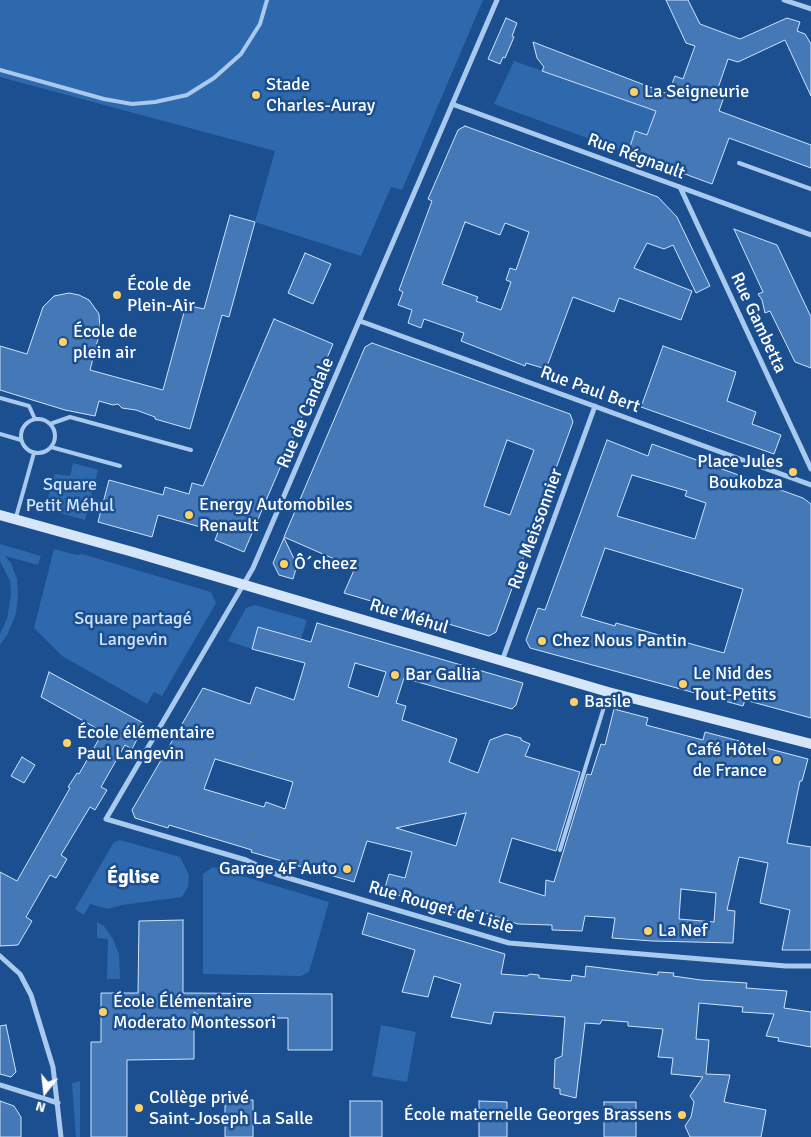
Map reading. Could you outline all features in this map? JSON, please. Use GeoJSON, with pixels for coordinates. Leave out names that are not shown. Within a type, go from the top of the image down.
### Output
{"type":"FeatureCollection","features":[{"type":"Feature","properties":{"kind":"street","name":"Rue de Candale"},"geometry":{"type":"LineString","coordinates":[[106,819],[244,584],[260,552],[497,0]]}},
{"type":"Feature","properties":{"kind":"street"},"geometry":{"type":"LineString","coordinates":[[784,0],[811,9]]}},
{"type":"Feature","properties":{"kind":"street","name":"Rue Régnault"},"geometry":{"type":"LineString","coordinates":[[452,104],[811,235]]}},
{"type":"Feature","properties":{"kind":"street","name":"Rue Gambetta"},"geometry":{"type":"LineString","coordinates":[[680,188],[811,470]]}},
{"type":"Feature","properties":{"kind":"street","name":"Rue Paul Bert"},"geometry":{"type":"LineString","coordinates":[[360,321],[811,485]]}},
{"type":"Feature","properties":{"kind":"street","name":"Rue Meissonnier"},"geometry":{"type":"LineString","coordinates":[[502,661],[595,406]]}},
{"type":"Feature","properties":{"kind":"street","name":"Rue Méhul"},"geometry":{"type":"LineString","coordinates":[[0,515],[244,584],[608,692],[811,744]]}},
{"type":"Feature","properties":{"kind":"street","name":"Rue Rouget de Lisle"},"geometry":{"type":"LineString","coordinates":[[106,819],[246,860],[278,874],[509,943],[786,966],[811,966]]}},
{"type":"Feature","properties":{"kind":"street"},"geometry":{"type":"LineString","coordinates":[[0,956],[20,974],[31,995],[53,1067],[61,1137]]}},
{"type":"Feature","properties":{"kind":"street"},"geometry":{"type":"LineString","coordinates":[[0,1085],[58,1103]]}},
{"type":"Feature","properties":{"kind":"lane"},"geometry":{"type":"LineString","coordinates":[[0,70],[104,99],[132,104],[156,102],[187,95],[214,78],[241,54],[260,24],[267,0]]}},
{"type":"Feature","properties":{"kind":"lane"},"geometry":{"type":"LineString","coordinates":[[739,163],[811,189]]}},
{"type":"Feature","properties":{"kind":"lane"},"geometry":{"type":"LineString","coordinates":[[0,398],[29,406],[36,419]]}},
{"type":"Feature","properties":{"kind":"lane"},"geometry":{"type":"LineString","coordinates":[[50,424],[70,417],[191,450]]}},
{"type":"Feature","properties":{"kind":"lane"},"geometry":{"type":"LineString","coordinates":[[36,419],[46,420],[50,424],[55,438],[51,446],[45,452],[34,453],[26,449],[21,440],[24,426],[36,419]]}},
{"type":"Feature","properties":{"kind":"lane"},"geometry":{"type":"LineString","coordinates":[[0,434],[21,440]]}},
{"type":"Feature","properties":{"kind":"lane"},"geometry":{"type":"LineString","coordinates":[[51,446],[120,466]]}},
{"type":"Feature","properties":{"kind":"lane"},"geometry":{"type":"LineString","coordinates":[[15,519],[34,453]]}},
{"type":"Feature","properties":{"kind":"lane"},"geometry":{"type":"LineString","coordinates":[[560,850],[608,692]]}},
{"type":"Feature","properties":{"kind":"green space","name":"Stade Charles-Auray"},"geometry":{"type":"Polygon","coordinates":[[[0,0],[483,0],[402,190],[391,187],[361,256],[255,222],[275,151],[0,77],[0,0]]]}},
{"type":"Feature","properties":{"kind":"green space"},"geometry":{"type":"Polygon","coordinates":[[[514,61],[656,111],[647,135],[635,131],[628,153],[494,104],[514,61]]]}},
{"type":"Feature","properties":{"kind":"green space","name":"Square Petit Méhul"},"geometry":{"type":"Polygon","coordinates":[[[73,463],[98,470],[85,520],[45,509],[55,474],[70,476],[73,463]]]}},
{"type":"Feature","properties":{"kind":"green space"},"geometry":{"type":"Polygon","coordinates":[[[0,544],[41,556],[38,565],[5,556],[11,563],[17,579],[18,595],[16,614],[7,635],[0,645],[0,634],[7,619],[11,595],[10,581],[0,561],[0,544]]]}},
{"type":"Feature","properties":{"kind":"green space","name":"Square partagé Langevin"},"geometry":{"type":"Polygon","coordinates":[[[54,549],[77,555],[82,554],[211,592],[216,603],[162,696],[154,692],[147,704],[62,656],[34,628],[54,549]]]}},
{"type":"Feature","properties":{"kind":"green space"},"geometry":{"type":"Polygon","coordinates":[[[255,605],[307,620],[301,639],[258,627],[252,649],[228,641],[246,608],[255,605]]]}},
{"type":"Feature","properties":{"kind":"green space"},"geometry":{"type":"Polygon","coordinates":[[[120,840],[180,857],[189,875],[188,887],[182,897],[122,905],[108,909],[90,904],[84,915],[75,909],[114,842],[120,840]]]}},
{"type":"Feature","properties":{"kind":"green space"},"geometry":{"type":"Polygon","coordinates":[[[213,867],[329,902],[309,972],[301,976],[203,974],[203,874],[213,867]]]}},
{"type":"Feature","properties":{"kind":"green space"},"geometry":{"type":"Polygon","coordinates":[[[97,922],[104,926],[113,939],[119,954],[120,979],[107,979],[108,939],[97,938],[97,922]]]}},
{"type":"Feature","properties":{"kind":"green space"},"geometry":{"type":"Polygon","coordinates":[[[381,1025],[416,1032],[407,1082],[372,1076],[381,1025]]]}},
{"type":"Feature","properties":{"kind":"green space"},"geometry":{"type":"Polygon","coordinates":[[[80,1081],[80,1137],[76,1137],[72,1083],[80,1081]]]}},
{"type":"Feature","properties":{"kind":"building","name":"La Seigneurie"},"geometry":{"type":"Polygon","coordinates":[[[666,0],[688,0],[700,24],[740,39],[787,18],[800,22],[797,31],[805,34],[811,44],[811,96],[785,40],[738,62],[728,59],[717,91],[725,94],[719,111],[811,145],[811,168],[729,138],[712,184],[628,153],[635,131],[647,135],[656,111],[542,71],[544,67],[537,58],[533,42],[668,94],[675,76],[683,79],[695,46],[686,43],[666,0]]]}},
{"type":"Feature","properties":{"kind":"building"},"geometry":{"type":"Polygon","coordinates":[[[506,18],[517,23],[512,36],[514,37],[505,58],[503,57],[500,64],[488,59],[506,18]]]}},
{"type":"Feature","properties":{"kind":"building"},"geometry":{"type":"Polygon","coordinates":[[[465,126],[658,197],[677,217],[710,286],[696,293],[673,245],[664,249],[647,243],[634,268],[692,291],[681,320],[619,298],[614,312],[573,297],[546,369],[526,363],[525,366],[461,341],[464,333],[424,319],[421,328],[408,323],[412,310],[398,305],[403,292],[399,290],[432,201],[428,199],[458,130],[465,126]],[[465,222],[442,284],[478,297],[476,301],[501,310],[511,282],[506,280],[510,268],[516,270],[529,232],[505,223],[500,235],[465,222]]]}},
{"type":"Feature","properties":{"kind":"building"},"geometry":{"type":"Polygon","coordinates":[[[230,215],[255,222],[229,317],[222,315],[190,429],[155,419],[155,417],[136,410],[122,408],[118,404],[113,405],[99,401],[95,416],[65,410],[0,390],[0,346],[27,354],[43,307],[54,296],[69,293],[89,300],[99,314],[100,331],[90,370],[163,390],[186,305],[204,309],[230,215]]]}},
{"type":"Feature","properties":{"kind":"building"},"geometry":{"type":"Polygon","coordinates":[[[734,229],[777,245],[811,317],[811,368],[795,362],[770,311],[765,313],[762,300],[758,294],[763,292],[734,229]]]}},
{"type":"Feature","properties":{"kind":"building"},"geometry":{"type":"Polygon","coordinates":[[[305,253],[331,264],[313,304],[288,293],[305,253]]]}},
{"type":"Feature","properties":{"kind":"building"},"geometry":{"type":"Polygon","coordinates":[[[274,319],[333,344],[244,552],[215,540],[218,532],[158,515],[152,537],[98,522],[109,480],[163,495],[165,487],[189,494],[192,483],[203,486],[274,319]]]}},
{"type":"Feature","properties":{"kind":"building"},"geometry":{"type":"Polygon","coordinates":[[[372,343],[570,414],[573,422],[496,632],[489,636],[344,593],[354,570],[347,567],[348,565],[284,537],[365,347],[372,343]],[[507,440],[484,506],[510,515],[534,450],[507,440]]]}},
{"type":"Feature","properties":{"kind":"building"},"geometry":{"type":"Polygon","coordinates":[[[663,346],[736,372],[727,401],[756,412],[752,424],[781,435],[774,454],[641,407],[663,346]]]}},
{"type":"Feature","properties":{"kind":"building"},"geometry":{"type":"Polygon","coordinates":[[[607,440],[648,456],[652,444],[803,498],[811,504],[811,718],[745,700],[743,706],[530,648],[526,640],[538,608],[545,610],[607,440]],[[632,475],[617,516],[695,539],[706,503],[685,496],[687,491],[632,475]],[[605,548],[581,616],[615,626],[616,623],[724,653],[743,589],[605,548]]]}},
{"type":"Feature","properties":{"kind":"building"},"geometry":{"type":"Polygon","coordinates":[[[284,538],[297,565],[293,579],[279,575],[273,563],[284,538]]]}},
{"type":"Feature","properties":{"kind":"building"},"geometry":{"type":"Polygon","coordinates":[[[317,623],[523,683],[516,705],[512,709],[404,678],[396,703],[406,706],[402,720],[457,739],[449,762],[478,773],[490,740],[506,734],[521,738],[521,740],[530,744],[525,756],[580,772],[556,851],[512,838],[499,882],[545,896],[546,880],[554,882],[587,774],[591,775],[601,744],[605,745],[614,709],[648,718],[646,725],[703,740],[705,732],[808,759],[802,781],[800,781],[787,843],[811,847],[811,950],[782,950],[790,910],[760,903],[768,863],[739,857],[727,910],[735,911],[733,943],[652,941],[612,938],[615,918],[585,916],[582,931],[552,930],[552,925],[518,924],[476,910],[473,918],[384,891],[389,874],[405,878],[412,852],[367,841],[354,882],[251,852],[252,850],[169,825],[168,828],[135,818],[132,810],[203,688],[250,704],[256,687],[294,700],[305,663],[252,649],[258,627],[311,642],[317,623]],[[355,663],[348,687],[378,697],[386,672],[355,663]],[[215,759],[204,789],[264,807],[266,802],[285,809],[293,782],[215,759]],[[466,813],[396,828],[456,846],[466,813]],[[681,889],[679,919],[714,922],[716,893],[681,889]]]}},
{"type":"Feature","properties":{"kind":"building"},"geometry":{"type":"Polygon","coordinates":[[[49,672],[145,724],[132,749],[125,745],[101,787],[107,790],[95,810],[90,807],[61,855],[67,859],[56,878],[50,875],[26,917],[32,921],[18,945],[0,946],[0,872],[17,881],[70,788],[68,787],[77,773],[79,774],[103,732],[41,697],[49,672]]]}},
{"type":"Feature","properties":{"kind":"building"},"geometry":{"type":"Polygon","coordinates":[[[22,757],[35,765],[24,783],[11,776],[22,757]]]}},
{"type":"Feature","properties":{"kind":"building"},"geometry":{"type":"Polygon","coordinates":[[[368,913],[505,954],[501,974],[527,976],[530,974],[539,975],[539,978],[571,981],[572,975],[585,977],[586,966],[658,975],[658,972],[674,973],[673,976],[701,980],[747,983],[746,988],[787,991],[784,1008],[811,1012],[811,1047],[778,1041],[779,1038],[766,1036],[774,1014],[742,1012],[743,1007],[699,1003],[696,1039],[709,1040],[706,1074],[730,1075],[724,1102],[766,1110],[761,1137],[690,1137],[685,1126],[691,1117],[694,1102],[690,1096],[703,1077],[671,1074],[673,1058],[658,1057],[663,1029],[628,1026],[628,1022],[602,1020],[600,1024],[585,1023],[576,1098],[560,1094],[560,1089],[554,1088],[555,1059],[562,1056],[565,1017],[494,1012],[491,1024],[451,1017],[461,984],[434,976],[428,997],[402,992],[415,950],[362,934],[368,913]]]}},
{"type":"Feature","properties":{"kind":"building"},"geometry":{"type":"Polygon","coordinates":[[[183,920],[183,993],[332,994],[332,1050],[288,1050],[288,1018],[268,1018],[259,1025],[254,1018],[218,1018],[215,1025],[194,1012],[194,1059],[127,1060],[127,1137],[91,1137],[91,1042],[101,1042],[101,993],[138,993],[139,921],[183,920]]]}},
{"type":"Feature","properties":{"kind":"building"},"geometry":{"type":"Polygon","coordinates":[[[6,1025],[16,1072],[11,1077],[0,1074],[0,1026],[6,1025]]]}},
{"type":"Feature","properties":{"kind":"building"},"geometry":{"type":"Polygon","coordinates":[[[225,1100],[253,1100],[253,1137],[225,1137],[225,1100]]]}},
{"type":"Feature","properties":{"kind":"building"},"geometry":{"type":"Polygon","coordinates":[[[0,1101],[14,1106],[21,1117],[21,1137],[0,1137],[0,1101]]]}},
{"type":"Feature","properties":{"kind":"building"},"geometry":{"type":"Polygon","coordinates":[[[350,1101],[382,1101],[382,1137],[350,1137],[350,1101]]]}},
{"type":"Feature","properties":{"kind":"building"},"geometry":{"type":"Polygon","coordinates":[[[479,1101],[507,1102],[507,1137],[479,1137],[479,1101]]]}},
{"type":"Feature","properties":{"kind":"building"},"geometry":{"type":"Polygon","coordinates":[[[604,1102],[636,1102],[636,1137],[604,1137],[604,1102]]]}},
{"type":"Feature","properties":{"kind":"place","name":"La Seigneurie"},"geometry":{"type":"Point","coordinates":[634,92]}},
{"type":"Feature","properties":{"kind":"place","name":"Stade Charles-Auray"},"geometry":{"type":"Point","coordinates":[256,95]}},
{"type":"Feature","properties":{"kind":"place","name":"École de Plein-Air"},"geometry":{"type":"Point","coordinates":[117,295]}},
{"type":"Feature","properties":{"kind":"place","name":"École de plein air"},"geometry":{"type":"Point","coordinates":[63,342]}},
{"type":"Feature","properties":{"kind":"place","name":"Place Jules Boukobza"},"geometry":{"type":"Point","coordinates":[793,472]}},
{"type":"Feature","properties":{"kind":"place","name":"Energy Automobiles Renault"},"geometry":{"type":"Point","coordinates":[189,515]}},
{"type":"Feature","properties":{"kind":"place","name":"Ô´cheez"},"geometry":{"type":"Point","coordinates":[284,564]}},
{"type":"Feature","properties":{"kind":"place","name":"Chez Nous Pantin"},"geometry":{"type":"Point","coordinates":[542,641]}},
{"type":"Feature","properties":{"kind":"place","name":"Bar Gallia"},"geometry":{"type":"Point","coordinates":[395,675]}},
{"type":"Feature","properties":{"kind":"place","name":"Le Nid des Tout-Petits"},"geometry":{"type":"Point","coordinates":[683,684]}},
{"type":"Feature","properties":{"kind":"place","name":"Basile"},"geometry":{"type":"Point","coordinates":[574,702]}},
{"type":"Feature","properties":{"kind":"place","name":"École élémentaire Paul Langevin"},"geometry":{"type":"Point","coordinates":[67,743]}},
{"type":"Feature","properties":{"kind":"place","name":"Café Hôtel de France"},"geometry":{"type":"Point","coordinates":[777,760]}},
{"type":"Feature","properties":{"kind":"place","name":"Garage 4F Auto"},"geometry":{"type":"Point","coordinates":[347,869]}},
{"type":"Feature","properties":{"kind":"place","name":"La Nef"},"geometry":{"type":"Point","coordinates":[648,931]}},
{"type":"Feature","properties":{"kind":"place","name":"École Élémentaire Moderato Montessori"},"geometry":{"type":"Point","coordinates":[103,1012]}},
{"type":"Feature","properties":{"kind":"place","name":"Collège privé Saint-Joseph La Salle"},"geometry":{"type":"Point","coordinates":[139,1108]}},
{"type":"Feature","properties":{"kind":"place","name":"École maternelle Georges Brassens"},"geometry":{"type":"Point","coordinates":[682,1115]}},
{"type":"Feature","properties":{"kind":"district","name":"Église"},"geometry":{"type":"Point","coordinates":[133,878]}}]}
